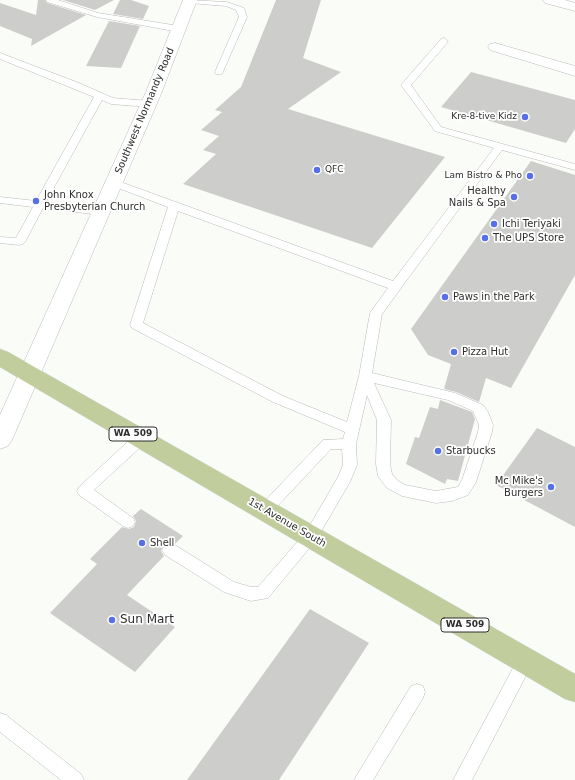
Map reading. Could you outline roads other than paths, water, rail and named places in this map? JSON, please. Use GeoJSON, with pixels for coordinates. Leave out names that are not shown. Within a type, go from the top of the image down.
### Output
{"type":"FeatureCollection","features":[{"type":"Feature","properties":{"kind":"main road","name":"1st Avenue South"},"geometry":{"type":"LineString","coordinates":[[0,357],[575,689]]}},
{"type":"Feature","properties":{"kind":"street","name":"Southwest Normandy Road"},"geometry":{"type":"LineString","coordinates":[[0,440],[149,104],[189,0]]}},
{"type":"Feature","properties":{"kind":"street"},"geometry":{"type":"LineString","coordinates":[[550,0],[575,7]]}},
{"type":"Feature","properties":{"kind":"street"},"geometry":{"type":"LineString","coordinates":[[495,47],[575,71]]}},
{"type":"Feature","properties":{"kind":"lane"},"geometry":{"type":"LineString","coordinates":[[50,0],[97,15],[178,30]]}},
{"type":"Feature","properties":{"kind":"lane"},"geometry":{"type":"LineString","coordinates":[[189,0],[227,4],[240,8],[243,17],[219,72]]}},
{"type":"Feature","properties":{"kind":"lane"},"geometry":{"type":"LineString","coordinates":[[444,41],[406,85],[438,129],[575,166]]}},
{"type":"Feature","properties":{"kind":"lane"},"geometry":{"type":"LineString","coordinates":[[0,56],[76,85],[99,97],[111,101],[149,104]]}},
{"type":"Feature","properties":{"kind":"lane"},"geometry":{"type":"LineString","coordinates":[[0,240],[20,242],[99,97]]}},
{"type":"Feature","properties":{"kind":"lane"},"geometry":{"type":"LineString","coordinates":[[170,550],[229,587],[251,594],[262,593],[311,536],[345,478],[350,465],[352,428],[365,376],[376,313],[500,146]]}},
{"type":"Feature","properties":{"kind":"lane"},"geometry":{"type":"LineString","coordinates":[[114,183],[395,286]]}},
{"type":"Feature","properties":{"kind":"lane"},"geometry":{"type":"LineString","coordinates":[[0,200],[101,212]]}},
{"type":"Feature","properties":{"kind":"lane"},"geometry":{"type":"LineString","coordinates":[[174,206],[136,325],[278,399],[352,428]]}},
{"type":"Feature","properties":{"kind":"lane"},"geometry":{"type":"LineString","coordinates":[[365,376],[450,396],[478,408],[486,425],[469,482],[463,491],[452,495],[436,497],[402,490],[392,484],[384,476],[384,420],[365,376]]}},
{"type":"Feature","properties":{"kind":"lane"},"geometry":{"type":"LineString","coordinates":[[128,522],[84,491],[141,438]]}},
{"type":"Feature","properties":{"kind":"lane"},"geometry":{"type":"LineString","coordinates":[[265,510],[328,444],[350,444]]}},
{"type":"Feature","properties":{"kind":"lane"},"geometry":{"type":"LineString","coordinates":[[462,780],[526,660]]}},
{"type":"Feature","properties":{"kind":"lane"},"geometry":{"type":"LineString","coordinates":[[363,780],[417,692]]}},
{"type":"Feature","properties":{"kind":"lane"},"geometry":{"type":"LineString","coordinates":[[0,721],[75,780]]}},
{"type":"Feature","properties":{"kind":"place","name":"Kre-8-tive Kidz"},"geometry":{"type":"Point","coordinates":[525,117]}},
{"type":"Feature","properties":{"kind":"place","name":"QFC"},"geometry":{"type":"Point","coordinates":[317,170]}},
{"type":"Feature","properties":{"kind":"place","name":"Lam Bistro & Pho"},"geometry":{"type":"Point","coordinates":[530,176]}},
{"type":"Feature","properties":{"kind":"place","name":"Healthy Nails & Spa"},"geometry":{"type":"Point","coordinates":[514,197]}},
{"type":"Feature","properties":{"kind":"place","name":"John Knox Presbyterian Church"},"geometry":{"type":"Point","coordinates":[36,201]}},
{"type":"Feature","properties":{"kind":"place","name":"Ichi Teriyaki"},"geometry":{"type":"Point","coordinates":[494,224]}},
{"type":"Feature","properties":{"kind":"place","name":"The UPS Store"},"geometry":{"type":"Point","coordinates":[485,238]}},
{"type":"Feature","properties":{"kind":"place","name":"Paws in the Park"},"geometry":{"type":"Point","coordinates":[445,297]}},
{"type":"Feature","properties":{"kind":"place","name":"Pizza Hut"},"geometry":{"type":"Point","coordinates":[454,352]}},
{"type":"Feature","properties":{"kind":"place","name":"Starbucks"},"geometry":{"type":"Point","coordinates":[438,451]}},
{"type":"Feature","properties":{"kind":"place","name":"Mc Mike's Burgers"},"geometry":{"type":"Point","coordinates":[551,487]}},
{"type":"Feature","properties":{"kind":"place","name":"Shell"},"geometry":{"type":"Point","coordinates":[142,543]}},
{"type":"Feature","properties":{"kind":"place","name":"Sun Mart"},"geometry":{"type":"Point","coordinates":[112,620]}}]}
